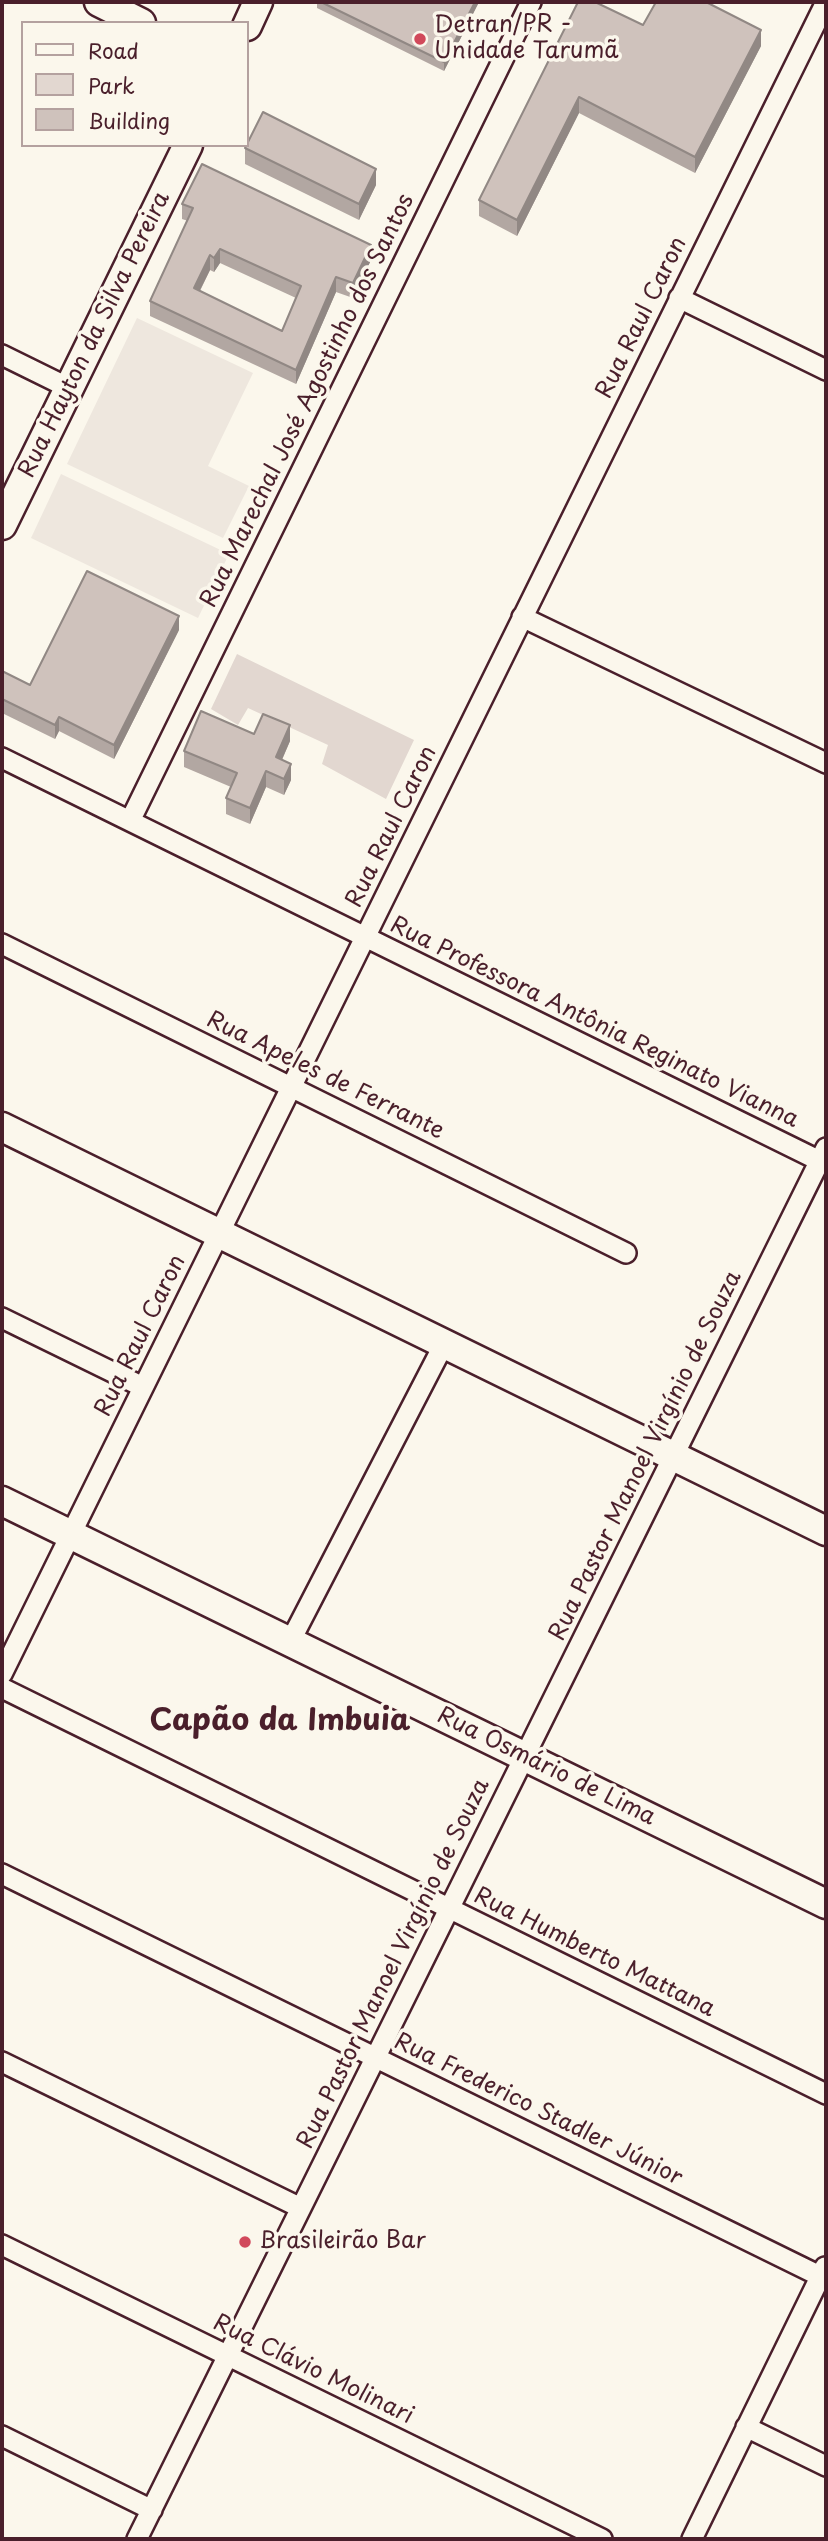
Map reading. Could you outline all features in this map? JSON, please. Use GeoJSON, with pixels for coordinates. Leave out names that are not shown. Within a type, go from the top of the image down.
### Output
{"type":"FeatureCollection","features":[{"type":"Feature","properties":{"kind":"street"},"geometry":{"type":"LineString","coordinates":[[99,2],[137,21]]}},
{"type":"Feature","properties":{"kind":"street"},"geometry":{"type":"LineString","coordinates":[[248,24],[258,2]]}},
{"type":"Feature","properties":{"kind":"street","name":"Rua Marechal José Agostinho dos Santos"},"geometry":{"type":"LineString","coordinates":[[130,821],[531,2]]}},
{"type":"Feature","properties":{"kind":"street","name":"Rua Raul Caron"},"geometry":{"type":"LineString","coordinates":[[2,1674],[826,2]]}},
{"type":"Feature","properties":{"kind":"street","name":"Rua Hayton da Silva Pereira"},"geometry":{"type":"LineString","coordinates":[[2,525],[187,147]]}},
{"type":"Feature","properties":{"kind":"street"},"geometry":{"type":"LineString","coordinates":[[679,298],[826,370]]}},
{"type":"Feature","properties":{"kind":"street"},"geometry":{"type":"LineString","coordinates":[[2,355],[69,388]]}},
{"type":"Feature","properties":{"kind":"street"},"geometry":{"type":"LineString","coordinates":[[522,617],[826,763]]}},
{"type":"Feature","properties":{"kind":"street","name":"Rua Professora Antônia Reginato Vianna"},"geometry":{"type":"LineString","coordinates":[[2,758],[365,937],[824,1158]]}},
{"type":"Feature","properties":{"kind":"street","name":"Rua Apeles de Ferrante"},"geometry":{"type":"LineString","coordinates":[[2,944],[626,1253]]}},
{"type":"Feature","properties":{"kind":"street"},"geometry":{"type":"LineString","coordinates":[[2,1128],[826,1531]]}},
{"type":"Feature","properties":{"kind":"street","name":"Rua Pastor Manoel Virgínio de Souza"},"geometry":{"type":"LineString","coordinates":[[137,2539],[673,1456],[824,1158]]}},
{"type":"Feature","properties":{"kind":"street"},"geometry":{"type":"LineString","coordinates":[[2,1318],[143,1387]]}},
{"type":"Feature","properties":{"kind":"street"},"geometry":{"type":"LineString","coordinates":[[290,1642],[444,1344]]}},
{"type":"Feature","properties":{"kind":"street","name":"Rua Osmário de Lima"},"geometry":{"type":"LineString","coordinates":[[2,1501],[826,1905]]}},
{"type":"Feature","properties":{"kind":"street","name":"Rua Humberto Mattana"},"geometry":{"type":"LineString","coordinates":[[2,1688],[826,2094]]}},
{"type":"Feature","properties":{"kind":"street","name":"Rua Frederico Stadler Júnior"},"geometry":{"type":"LineString","coordinates":[[2,1874],[376,2058],[824,2273]]}},
{"type":"Feature","properties":{"kind":"street"},"geometry":{"type":"LineString","coordinates":[[2,2062],[301,2208]]}},
{"type":"Feature","properties":{"kind":"street","name":"Rua Clávio Molinari"},"geometry":{"type":"LineString","coordinates":[[2,2245],[602,2539]]}},
{"type":"Feature","properties":{"kind":"street"},"geometry":{"type":"LineString","coordinates":[[692,2539],[824,2273]]}},
{"type":"Feature","properties":{"kind":"street"},"geometry":{"type":"LineString","coordinates":[[747,2427],[826,2466]]}},
{"type":"Feature","properties":{"kind":"street"},"geometry":{"type":"LineString","coordinates":[[2,2436],[152,2510]]}},
{"type":"Feature","properties":{"kind":"shaded area"},"geometry":{"type":"Polygon","coordinates":[[[137,318],[253,373],[208,466],[249,486],[223,538],[67,464],[137,318]]]}},
{"type":"Feature","properties":{"kind":"shaded area"},"geometry":{"type":"Polygon","coordinates":[[[61,474],[229,554],[198,618],[31,538],[61,474]]]}},
{"type":"Feature","properties":{"kind":"green space"},"geometry":{"type":"Polygon","coordinates":[[[237,654],[414,740],[386,799],[322,764],[328,745],[248,708],[238,725],[211,709],[237,654]]]}},
{"type":"Feature","properties":{"kind":"building","name":"Detran/PR - Unidade Tarumã"},"geometry":{"type":"Polygon","coordinates":[[[321,2],[475,2],[444,62],[321,2]]]}},
{"type":"Feature","properties":{"kind":"building"},"geometry":{"type":"Polygon","coordinates":[[[578,2],[595,2],[643,25],[656,2],[706,2],[761,30],[695,157],[579,97],[517,220],[479,200],[578,2]]]}},
{"type":"Feature","properties":{"kind":"building"},"geometry":{"type":"Polygon","coordinates":[[[263,112],[376,169],[359,204],[245,148],[248,147],[263,112]]]}},
{"type":"Feature","properties":{"kind":"building"},"geometry":{"type":"Polygon","coordinates":[[[202,164],[371,245],[353,283],[336,277],[296,370],[150,301],[193,208],[182,204],[202,164]],[[220,249],[214,258],[210,255],[194,288],[282,331],[301,286],[220,249]]]}},
{"type":"Feature","properties":{"kind":"building"},"geometry":{"type":"Polygon","coordinates":[[[87,571],[179,616],[114,745],[59,717],[55,725],[2,699],[2,671],[30,685],[87,571]]]}},
{"type":"Feature","properties":{"kind":"building"},"geometry":{"type":"Polygon","coordinates":[[[201,711],[254,734],[263,714],[290,725],[276,757],[291,764],[284,779],[266,771],[250,808],[226,798],[237,773],[184,751],[201,711]]]}},
{"type":"Feature","properties":{"kind":"place","name":"Detran/PR - Unidade Tarumã"},"geometry":{"type":"Point","coordinates":[420,39]}},
{"type":"Feature","properties":{"kind":"place","name":"Brasileirão Bar"},"geometry":{"type":"Point","coordinates":[245,2242]}},
{"type":"Feature","properties":{"kind":"district","name":"Capão da Imbuia"},"geometry":{"type":"Point","coordinates":[280,1722]}}]}
